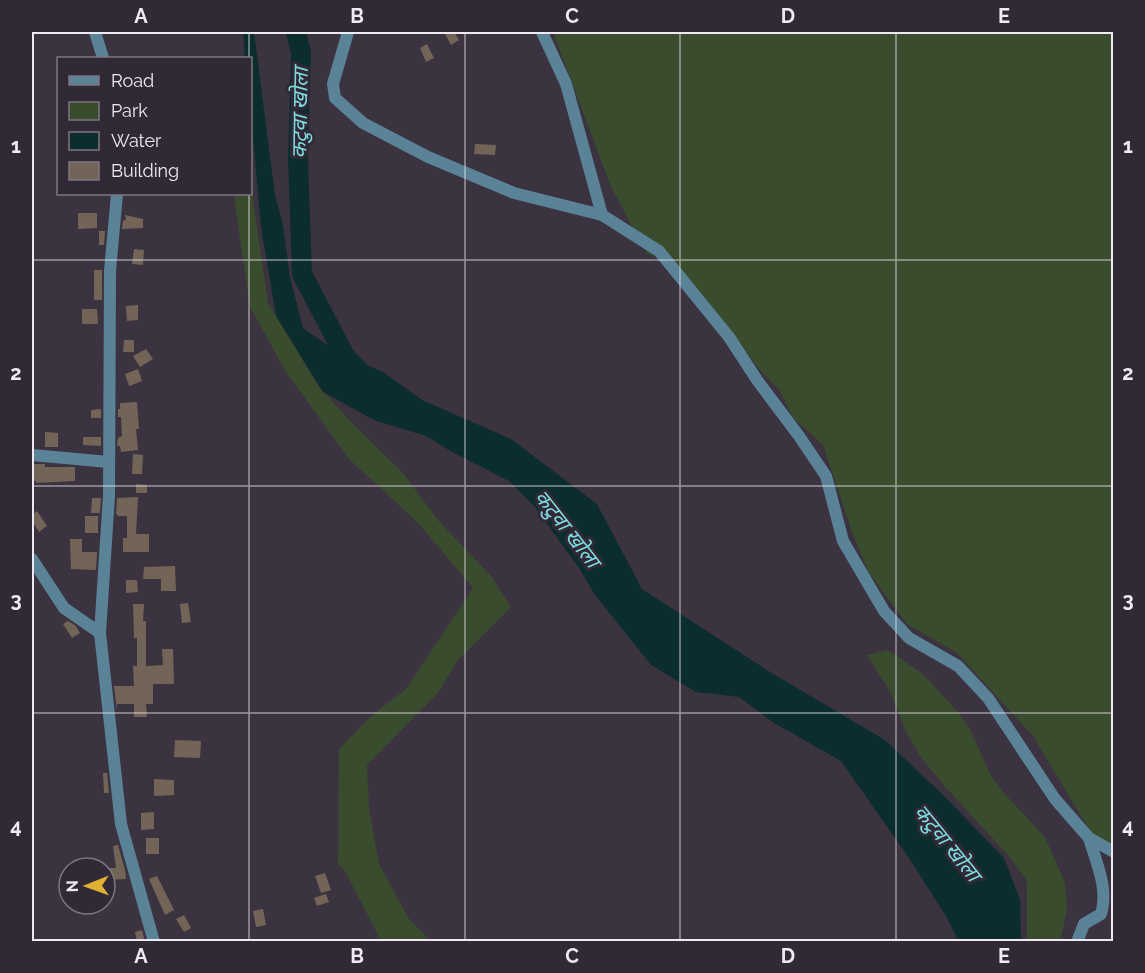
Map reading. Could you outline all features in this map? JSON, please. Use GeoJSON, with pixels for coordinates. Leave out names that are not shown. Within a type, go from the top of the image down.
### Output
{"type":"FeatureCollection","features":[{"type":"Feature","properties":{"kind":"street"},"geometry":{"type":"LineString","coordinates":[[95,32],[103,57]]}},
{"type":"Feature","properties":{"kind":"street"},"geometry":{"type":"LineString","coordinates":[[348,32],[333,84],[335,98],[363,123],[428,157],[514,194],[602,214],[659,251],[729,337],[826,476],[843,542],[884,611],[909,638],[958,666],[988,698],[1055,800],[1089,838],[1113,852]]}},
{"type":"Feature","properties":{"kind":"street"},"geometry":{"type":"LineString","coordinates":[[543,32],[566,84],[602,214]]}},
{"type":"Feature","properties":{"kind":"street"},"geometry":{"type":"LineString","coordinates":[[117,195],[110,271],[109,496],[100,633],[121,824],[154,942]]}},
{"type":"Feature","properties":{"kind":"street"},"geometry":{"type":"LineString","coordinates":[[32,455],[109,462]]}},
{"type":"Feature","properties":{"kind":"street"},"geometry":{"type":"LineString","coordinates":[[32,560],[64,608],[100,633]]}},
{"type":"Feature","properties":{"kind":"street"},"geometry":{"type":"LineString","coordinates":[[1077,942],[1084,924],[1101,914],[1105,901],[1099,869],[1089,838]]}},
{"type":"Feature","properties":{"kind":"green space"},"geometry":{"type":"Polygon","coordinates":[[[553,32],[1113,32],[1113,846],[1098,844],[1033,736],[957,653],[907,624],[869,573],[852,532],[823,445],[793,418],[780,391],[758,368],[714,310],[673,263],[647,254],[611,187],[553,32]]]}},
{"type":"Feature","properties":{"kind":"green space"},"geometry":{"type":"Polygon","coordinates":[[[252,193],[268,303],[319,387],[403,473],[438,520],[491,576],[511,607],[458,660],[438,693],[367,765],[369,809],[379,864],[409,919],[431,941],[381,941],[345,871],[338,864],[339,749],[371,716],[406,689],[473,588],[419,524],[349,459],[286,372],[250,307],[235,195],[252,195],[252,193]]]}},
{"type":"Feature","properties":{"kind":"green space"},"geometry":{"type":"Polygon","coordinates":[[[888,650],[923,674],[957,711],[969,727],[990,774],[1003,792],[1045,837],[1065,883],[1067,911],[1060,941],[1027,941],[1027,881],[1007,854],[920,756],[905,730],[891,693],[867,655],[888,650]]]}},
{"type":"Feature","properties":{"kind":"water"},"geometry":{"type":"Polygon","coordinates":[[[243,32],[254,32],[275,195],[283,225],[290,277],[303,328],[340,354],[383,372],[422,400],[511,439],[597,504],[642,589],[770,672],[885,740],[1004,858],[1020,899],[1021,941],[958,941],[947,918],[909,858],[841,761],[774,723],[739,697],[696,692],[651,665],[595,595],[581,571],[535,507],[509,481],[426,436],[376,421],[323,392],[276,316],[261,227],[252,126],[252,57],[245,57],[243,32]]]}},
{"type":"Feature","properties":{"kind":"building"},"geometry":{"type":"Polygon","coordinates":[[[444,32],[454,32],[459,40],[451,45],[444,32]]]}},
{"type":"Feature","properties":{"kind":"building"},"geometry":{"type":"Polygon","coordinates":[[[427,44],[434,58],[426,62],[420,48],[427,44]]]}},
{"type":"Feature","properties":{"kind":"building"},"geometry":{"type":"Polygon","coordinates":[[[475,144],[496,145],[495,155],[474,154],[475,144]]]}},
{"type":"Feature","properties":{"kind":"building"},"geometry":{"type":"Polygon","coordinates":[[[78,213],[97,213],[97,228],[78,229],[78,213]]]}},
{"type":"Feature","properties":{"kind":"building"},"geometry":{"type":"Polygon","coordinates":[[[125,215],[143,219],[143,228],[122,229],[123,221],[126,220],[125,215]]]}},
{"type":"Feature","properties":{"kind":"building"},"geometry":{"type":"Polygon","coordinates":[[[99,231],[105,231],[104,245],[99,245],[99,231]]]}},
{"type":"Feature","properties":{"kind":"building"},"geometry":{"type":"Polygon","coordinates":[[[134,249],[144,250],[143,265],[132,264],[134,249]]]}},
{"type":"Feature","properties":{"kind":"building"},"geometry":{"type":"Polygon","coordinates":[[[94,270],[102,270],[102,300],[94,300],[94,270]]]}},
{"type":"Feature","properties":{"kind":"building"},"geometry":{"type":"Polygon","coordinates":[[[138,305],[138,320],[127,321],[126,306],[138,305]]]}},
{"type":"Feature","properties":{"kind":"building"},"geometry":{"type":"Polygon","coordinates":[[[82,309],[97,309],[98,324],[82,324],[82,309]]]}},
{"type":"Feature","properties":{"kind":"building"},"geometry":{"type":"Polygon","coordinates":[[[124,340],[134,340],[134,352],[123,352],[124,340]]]}},
{"type":"Feature","properties":{"kind":"building"},"geometry":{"type":"Polygon","coordinates":[[[146,349],[153,359],[140,367],[133,356],[146,349]]]}},
{"type":"Feature","properties":{"kind":"building"},"geometry":{"type":"Polygon","coordinates":[[[138,369],[142,381],[129,386],[125,374],[138,369]]]}},
{"type":"Feature","properties":{"kind":"building"},"geometry":{"type":"Polygon","coordinates":[[[137,402],[138,450],[121,452],[120,446],[117,446],[118,438],[122,436],[118,409],[120,409],[120,403],[137,402]]]}},
{"type":"Feature","properties":{"kind":"building"},"geometry":{"type":"Polygon","coordinates":[[[101,409],[101,418],[91,418],[91,410],[101,409]]]}},
{"type":"Feature","properties":{"kind":"building"},"geometry":{"type":"Polygon","coordinates":[[[45,432],[58,433],[58,447],[45,447],[45,432]]]}},
{"type":"Feature","properties":{"kind":"building"},"geometry":{"type":"Polygon","coordinates":[[[83,437],[101,437],[101,446],[83,445],[83,437]]]}},
{"type":"Feature","properties":{"kind":"building"},"geometry":{"type":"Polygon","coordinates":[[[133,454],[143,455],[142,474],[132,474],[133,454]]]}},
{"type":"Feature","properties":{"kind":"building"},"geometry":{"type":"Polygon","coordinates":[[[32,464],[45,464],[45,467],[75,467],[75,481],[36,483],[32,481],[32,464]]]}},
{"type":"Feature","properties":{"kind":"building"},"geometry":{"type":"Polygon","coordinates":[[[136,484],[147,485],[147,493],[136,493],[136,484]]]}},
{"type":"Feature","properties":{"kind":"building"},"geometry":{"type":"Polygon","coordinates":[[[138,497],[136,534],[149,534],[149,552],[123,552],[123,538],[127,538],[127,516],[116,514],[117,498],[138,497]]]}},
{"type":"Feature","properties":{"kind":"building"},"geometry":{"type":"Polygon","coordinates":[[[92,498],[101,498],[100,513],[91,513],[92,498]]]}},
{"type":"Feature","properties":{"kind":"building"},"geometry":{"type":"Polygon","coordinates":[[[37,511],[47,526],[39,532],[32,521],[32,515],[37,511]]]}},
{"type":"Feature","properties":{"kind":"building"},"geometry":{"type":"Polygon","coordinates":[[[85,516],[98,516],[98,533],[85,533],[85,516]]]}},
{"type":"Feature","properties":{"kind":"building"},"geometry":{"type":"Polygon","coordinates":[[[70,539],[82,539],[82,552],[97,552],[96,570],[71,569],[70,539]]]}},
{"type":"Feature","properties":{"kind":"building"},"geometry":{"type":"Polygon","coordinates":[[[175,566],[176,591],[161,591],[161,579],[143,579],[144,567],[175,566]]]}},
{"type":"Feature","properties":{"kind":"building"},"geometry":{"type":"Polygon","coordinates":[[[126,580],[137,580],[138,592],[126,593],[126,580]]]}},
{"type":"Feature","properties":{"kind":"building"},"geometry":{"type":"Polygon","coordinates":[[[188,603],[191,622],[182,623],[180,604],[188,603]]]}},
{"type":"Feature","properties":{"kind":"building"},"geometry":{"type":"Polygon","coordinates":[[[133,604],[144,604],[146,666],[163,665],[162,649],[173,649],[174,684],[153,684],[153,704],[146,704],[147,717],[134,717],[134,704],[117,704],[117,711],[114,686],[134,686],[133,666],[137,666],[137,638],[134,638],[133,604]]]}},
{"type":"Feature","properties":{"kind":"building"},"geometry":{"type":"Polygon","coordinates":[[[68,621],[76,626],[80,633],[72,638],[63,624],[68,621]]]}},
{"type":"Feature","properties":{"kind":"building"},"geometry":{"type":"Polygon","coordinates":[[[175,740],[201,741],[200,758],[174,757],[175,740]]]}},
{"type":"Feature","properties":{"kind":"building"},"geometry":{"type":"Polygon","coordinates":[[[103,773],[107,773],[109,793],[104,793],[103,773]]]}},
{"type":"Feature","properties":{"kind":"building"},"geometry":{"type":"Polygon","coordinates":[[[154,779],[174,780],[174,795],[154,796],[154,779]]]}},
{"type":"Feature","properties":{"kind":"building"},"geometry":{"type":"Polygon","coordinates":[[[154,812],[154,829],[141,830],[141,813],[154,812]]]}},
{"type":"Feature","properties":{"kind":"building"},"geometry":{"type":"Polygon","coordinates":[[[146,838],[159,838],[159,854],[146,854],[146,838]]]}},
{"type":"Feature","properties":{"kind":"building"},"geometry":{"type":"Polygon","coordinates":[[[118,845],[126,879],[117,880],[117,856],[114,856],[113,846],[118,845]]]}},
{"type":"Feature","properties":{"kind":"building"},"geometry":{"type":"Polygon","coordinates":[[[325,873],[331,890],[321,893],[315,876],[325,873]]]}},
{"type":"Feature","properties":{"kind":"building"},"geometry":{"type":"Polygon","coordinates":[[[157,876],[174,910],[165,915],[149,879],[157,876]]]}},
{"type":"Feature","properties":{"kind":"building"},"geometry":{"type":"Polygon","coordinates":[[[326,894],[329,902],[317,906],[314,898],[326,894]]]}},
{"type":"Feature","properties":{"kind":"building"},"geometry":{"type":"Polygon","coordinates":[[[263,909],[266,925],[256,927],[253,911],[263,909]]]}},
{"type":"Feature","properties":{"kind":"building"},"geometry":{"type":"Polygon","coordinates":[[[184,915],[191,928],[184,932],[176,919],[184,915]]]}},
{"type":"Feature","properties":{"kind":"building"},"geometry":{"type":"Polygon","coordinates":[[[142,930],[145,942],[137,942],[135,932],[142,930]]]}},
{"type":"Feature","properties":{"kind":"waterway","name":"कटुवा खोला"},"geometry":{"type":"LineString","coordinates":[[296,32],[301,53],[298,159],[302,274],[345,356],[362,374]]}}]}
